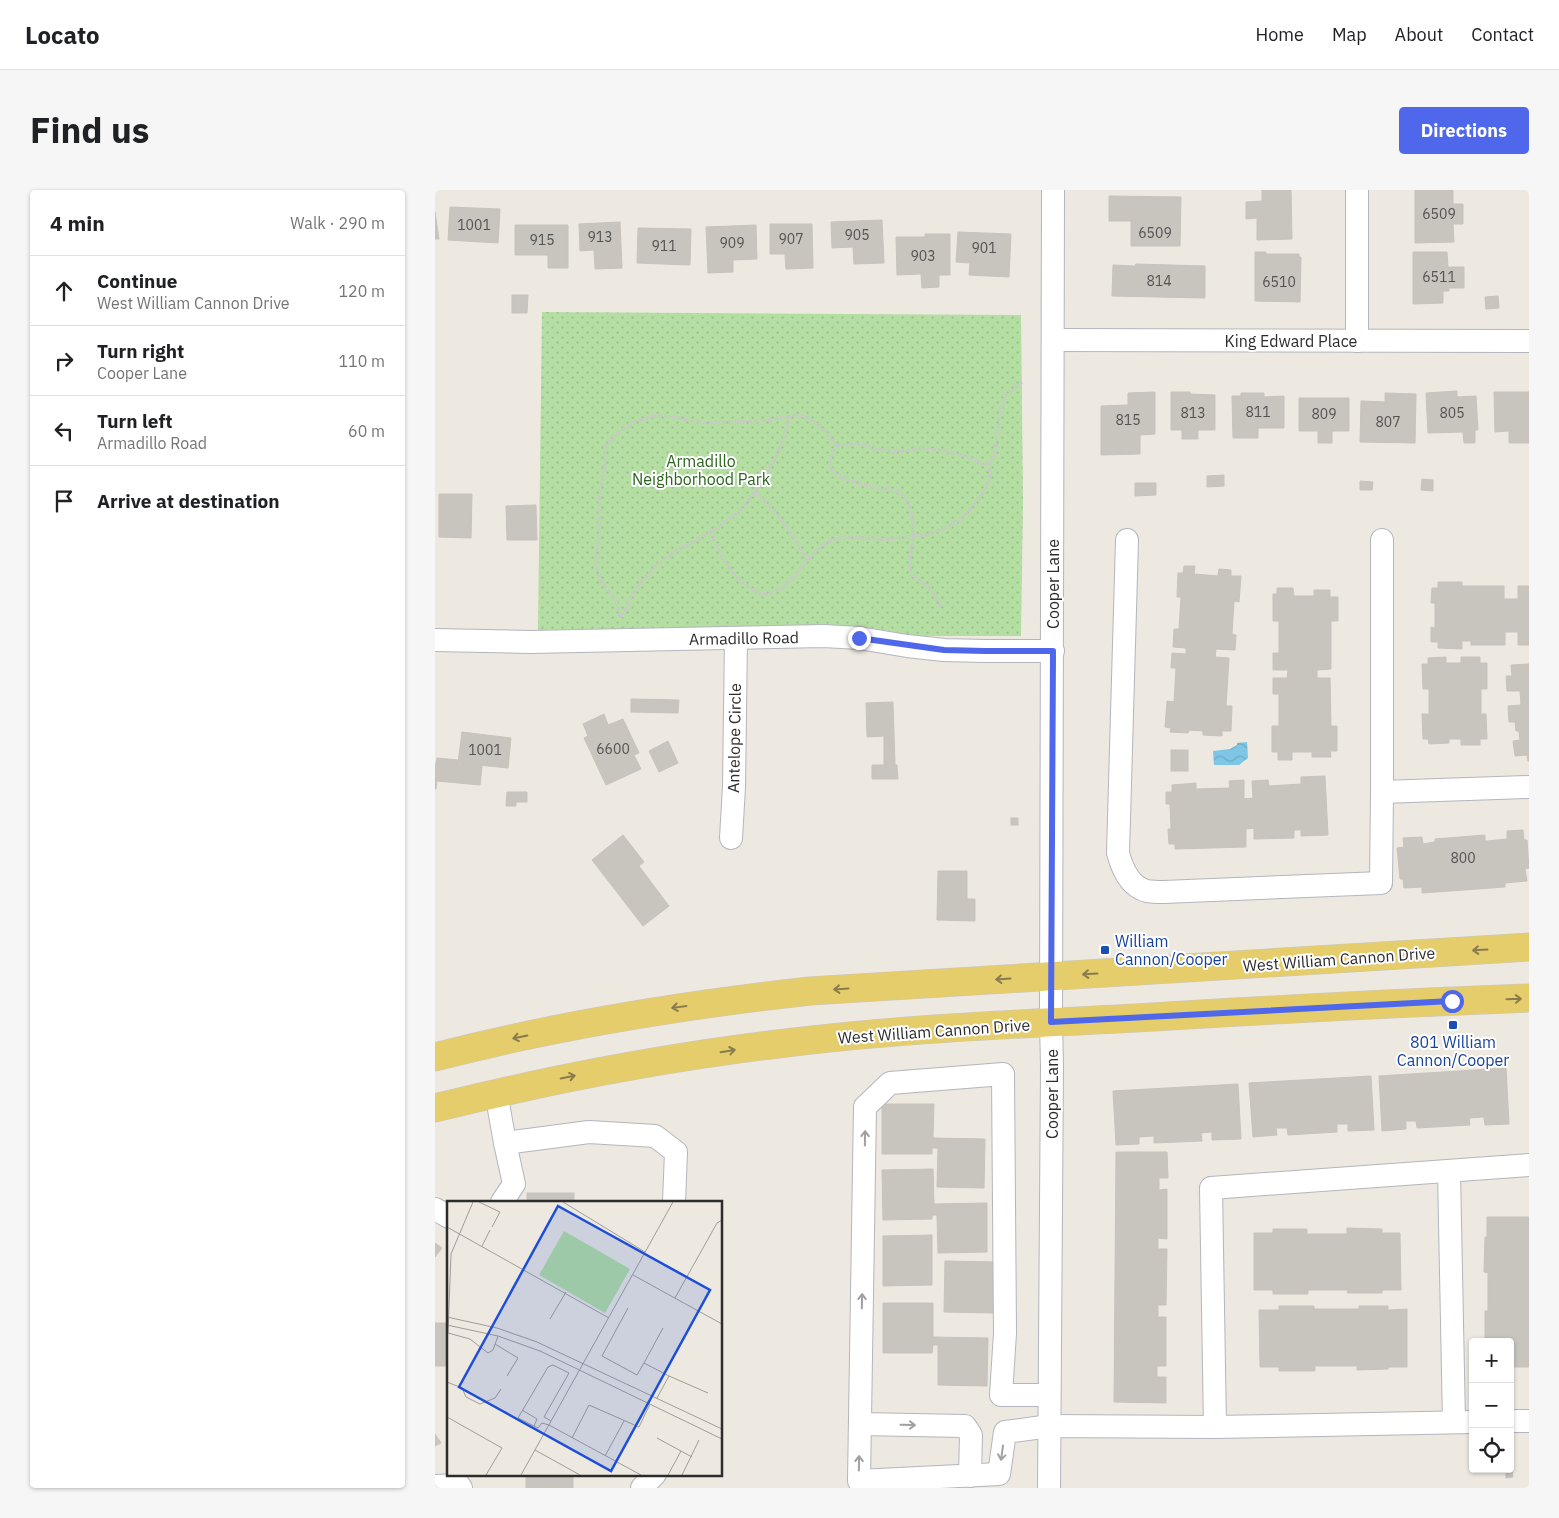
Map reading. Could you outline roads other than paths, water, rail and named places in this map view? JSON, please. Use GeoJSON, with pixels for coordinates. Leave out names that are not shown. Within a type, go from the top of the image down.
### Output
{"type":"FeatureCollection","features":[{"type":"Feature","properties":{"kind":"main road","name":"West William Cannon Drive"},"geometry":{"type":"LineString","coordinates":[[435,1057],[559,1028],[666,1009],[809,991],[1529,947]]}},
{"type":"Feature","properties":{"kind":"main road","name":"West William Cannon Drive"},"geometry":{"type":"LineString","coordinates":[[435,1108],[496,1092],[588,1073],[778,1044],[873,1034],[1413,1002],[1529,998]]}},
{"type":"Feature","properties":{"kind":"street","name":"Cooper Lane"},"geometry":{"type":"LineString","coordinates":[[1049,1488],[1052,1076],[1053,190]]}},
{"type":"Feature","properties":{"kind":"street"},"geometry":{"type":"LineString","coordinates":[[1357,190],[1357,341]]}},
{"type":"Feature","properties":{"kind":"street","name":"King Edward Place"},"geometry":{"type":"LineString","coordinates":[[1053,340],[1529,341]]}},
{"type":"Feature","properties":{"kind":"street"},"geometry":{"type":"LineString","coordinates":[[1127,540],[1118,853],[1125,872],[1133,882],[1145,890],[1164,892],[1381,883],[1382,540]]}},
{"type":"Feature","properties":{"kind":"street","name":"Armadillo Road"},"geometry":{"type":"LineString","coordinates":[[435,640],[530,642],[824,636],[859,638],[944,650],[1053,651]]}},
{"type":"Feature","properties":{"kind":"street","name":"Antelope Circle"},"geometry":{"type":"LineString","coordinates":[[731,838],[734,787],[735,638]]}},
{"type":"Feature","properties":{"kind":"street"},"geometry":{"type":"LineString","coordinates":[[1382,792],[1529,787]]}},
{"type":"Feature","properties":{"kind":"street"},"geometry":{"type":"LineString","coordinates":[[1049,1395],[1001,1395],[1005,1333],[1003,1074],[890,1083],[865,1107],[859,1481],[999,1474],[1005,1432],[1050,1426],[1215,1427],[1463,1422],[1449,1172]]}},
{"type":"Feature","properties":{"kind":"street"},"geometry":{"type":"LineString","coordinates":[[496,1092],[514,1184],[503,1201]]}},
{"type":"Feature","properties":{"kind":"street"},"geometry":{"type":"LineString","coordinates":[[505,1144],[589,1132],[655,1136],[676,1152],[674,1201]]}},
{"type":"Feature","properties":{"kind":"street"},"geometry":{"type":"LineString","coordinates":[[1215,1427],[1211,1188],[1529,1165]]}},
{"type":"Feature","properties":{"kind":"street"},"geometry":{"type":"LineString","coordinates":[[435,1209],[447,1216]]}},
{"type":"Feature","properties":{"kind":"street"},"geometry":{"type":"LineString","coordinates":[[1514,1421],[1529,1421]]}},
{"type":"Feature","properties":{"kind":"street"},"geometry":{"type":"LineString","coordinates":[[860,1424],[965,1426],[971,1435],[970,1476]]}},
{"type":"Feature","properties":{"kind":"street"},"geometry":{"type":"LineString","coordinates":[[642,1488],[653,1476]]}},
{"type":"Feature","properties":{"kind":"street"},"geometry":{"type":"LineString","coordinates":[[435,1486],[459,1485],[461,1488]]}},
{"type":"Feature","properties":{"kind":"water"},"geometry":{"type":"Polygon","coordinates":[[[1247,742],[1248,758],[1239,765],[1214,765],[1213,751],[1230,749],[1237,745],[1237,743],[1247,742]]]}},
{"type":"Feature","properties":{"kind":"place","name":"William Cannon/Cooper"},"geometry":{"type":"Point","coordinates":[1105,950]}},
{"type":"Feature","properties":{"kind":"place","name":"801 William Cannon/Cooper"},"geometry":{"type":"Point","coordinates":[1453,1025]}},
{"type":"Feature","properties":{"kind":"park label","name":"Armadillo Neighborhood Park"},"geometry":{"type":"Point","coordinates":[701,470]}}]}
